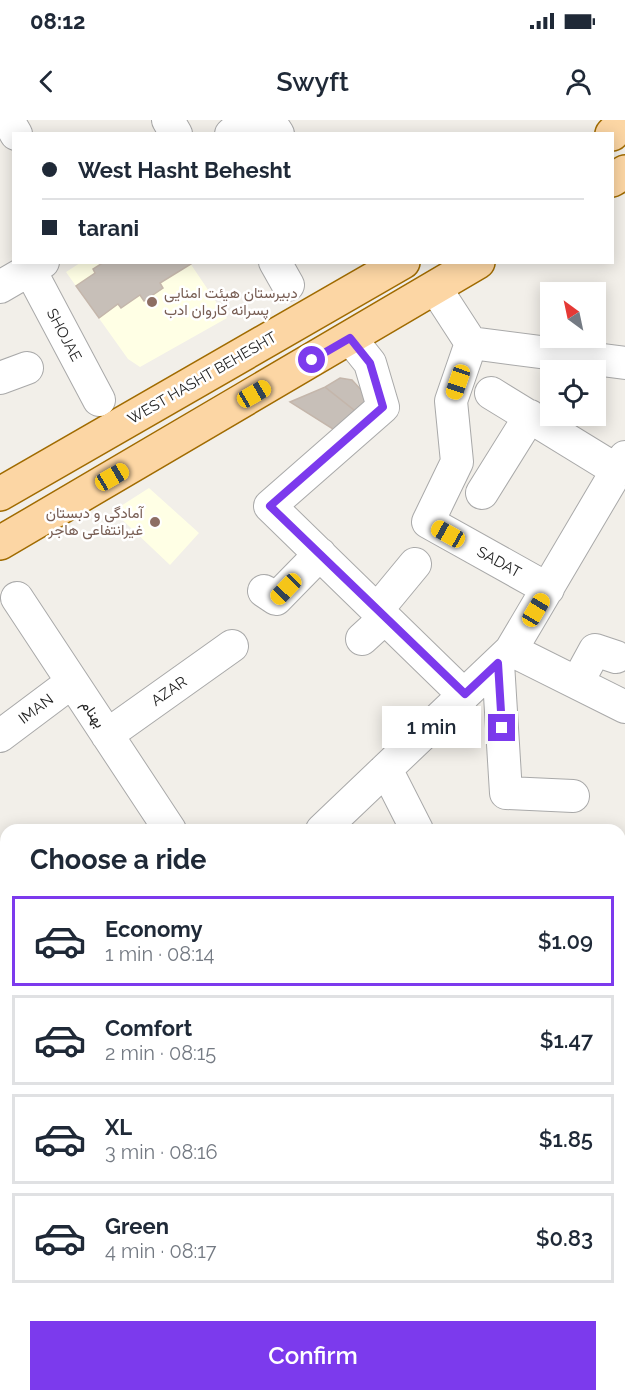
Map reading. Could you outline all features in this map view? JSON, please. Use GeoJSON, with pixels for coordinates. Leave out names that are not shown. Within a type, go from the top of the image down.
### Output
{"type":"FeatureCollection","features":[{"type":"Feature","properties":{"kind":"main road"},"geometry":{"type":"LineString","coordinates":[[614,133],[625,120]]}},
{"type":"Feature","properties":{"kind":"main road","name":"WEST HASHT BEHESHT"},"geometry":{"type":"LineString","coordinates":[[0,494],[400,264]]}},
{"type":"Feature","properties":{"kind":"main road"},"geometry":{"type":"LineString","coordinates":[[0,543],[436,289],[475,264]]}},
{"type":"Feature","properties":{"kind":"street"},"geometry":{"type":"LineString","coordinates":[[233,132],[248,120]]}},
{"type":"Feature","properties":{"kind":"street"},"geometry":{"type":"LineString","coordinates":[[0,287],[36,266]]}},
{"type":"Feature","properties":{"kind":"street","name":"SHOJAE"},"geometry":{"type":"LineString","coordinates":[[36,266],[99,400]]}},
{"type":"Feature","properties":{"kind":"street"},"geometry":{"type":"LineString","coordinates":[[436,289],[471,343],[625,363]]}},
{"type":"Feature","properties":{"kind":"street"},"geometry":{"type":"LineString","coordinates":[[350,338],[370,363],[383,407],[270,506],[465,694]]}},
{"type":"Feature","properties":{"kind":"street","name":"SADAT"},"geometry":{"type":"LineString","coordinates":[[471,343],[451,401],[457,462],[428,522],[548,589]]}},
{"type":"Feature","properties":{"kind":"street"},"geometry":{"type":"LineString","coordinates":[[328,824],[504,657],[548,589],[622,464],[491,393]]}},
{"type":"Feature","properties":{"kind":"street"},"geometry":{"type":"LineString","coordinates":[[483,493],[530,416]]}},
{"type":"Feature","properties":{"kind":"street"},"geometry":{"type":"LineString","coordinates":[[279,584],[320,554]]}},
{"type":"Feature","properties":{"kind":"street"},"geometry":{"type":"LineString","coordinates":[[362,639],[416,564]]}},
{"type":"Feature","properties":{"kind":"street","name":"بهنام"},"geometry":{"type":"LineString","coordinates":[[17,598],[166,824]]}},
{"type":"Feature","properties":{"kind":"street","name":"AZAR"},"geometry":{"type":"LineString","coordinates":[[107,735],[232,646]]}},
{"type":"Feature","properties":{"kind":"street"},"geometry":{"type":"LineString","coordinates":[[576,683],[595,650],[616,657]]}},
{"type":"Feature","properties":{"kind":"street"},"geometry":{"type":"LineString","coordinates":[[504,657],[576,683],[625,707]]}},
{"type":"Feature","properties":{"kind":"street"},"geometry":{"type":"LineString","coordinates":[[504,657],[506,793],[573,796]]}},
{"type":"Feature","properties":{"kind":"street","name":"IMAN"},"geometry":{"type":"LineString","coordinates":[[0,736],[72,682]]}},
{"type":"Feature","properties":{"kind":"street"},"geometry":{"type":"LineString","coordinates":[[386,769],[414,824]]}},
{"type":"Feature","properties":{"kind":"shaded area","name":"دبیرستان هیئت امنایی پسرانه کاروان ادب"},"geometry":{"type":"Polygon","coordinates":[[[78,264],[191,264],[227,318],[140,367],[128,359],[66,272],[78,264]]]}},
{"type":"Feature","properties":{"kind":"shaded area","name":"آمادگی و دبستان غیرانتفاعی هاجر"},"geometry":{"type":"Polygon","coordinates":[[[149,488],[199,533],[170,565],[113,511],[149,488]]]}},
{"type":"Feature","properties":{"kind":"building"},"geometry":{"type":"Polygon","coordinates":[[[101,264],[191,264],[160,283],[163,288],[144,301],[140,295],[121,308],[118,304],[99,318],[76,286],[95,273],[93,269],[101,264]]]}},
{"type":"Feature","properties":{"kind":"building"},"geometry":{"type":"Polygon","coordinates":[[[340,378],[352,380],[372,402],[359,414],[325,387],[340,378]]]}},
{"type":"Feature","properties":{"kind":"building"},"geometry":{"type":"Polygon","coordinates":[[[325,387],[359,414],[344,436],[290,402],[325,387]]]}},
{"type":"Feature","properties":{"kind":"place","name":"دبیرستان هیئت امنایی پسرانه کاروان ادب"},"geometry":{"type":"Point","coordinates":[152,302]}},
{"type":"Feature","properties":{"kind":"place","name":"آمادگی و دبستان غیرانتفاعی هاجر"},"geometry":{"type":"Point","coordinates":[155,522]}},
{"type":"Feature","properties":{"kind":"route"},"geometry":{"type":"LineString","coordinates":[[312,360],[350,338],[370,363],[383,407],[270,506],[465,694],[498,663],[502,728]]}}]}
